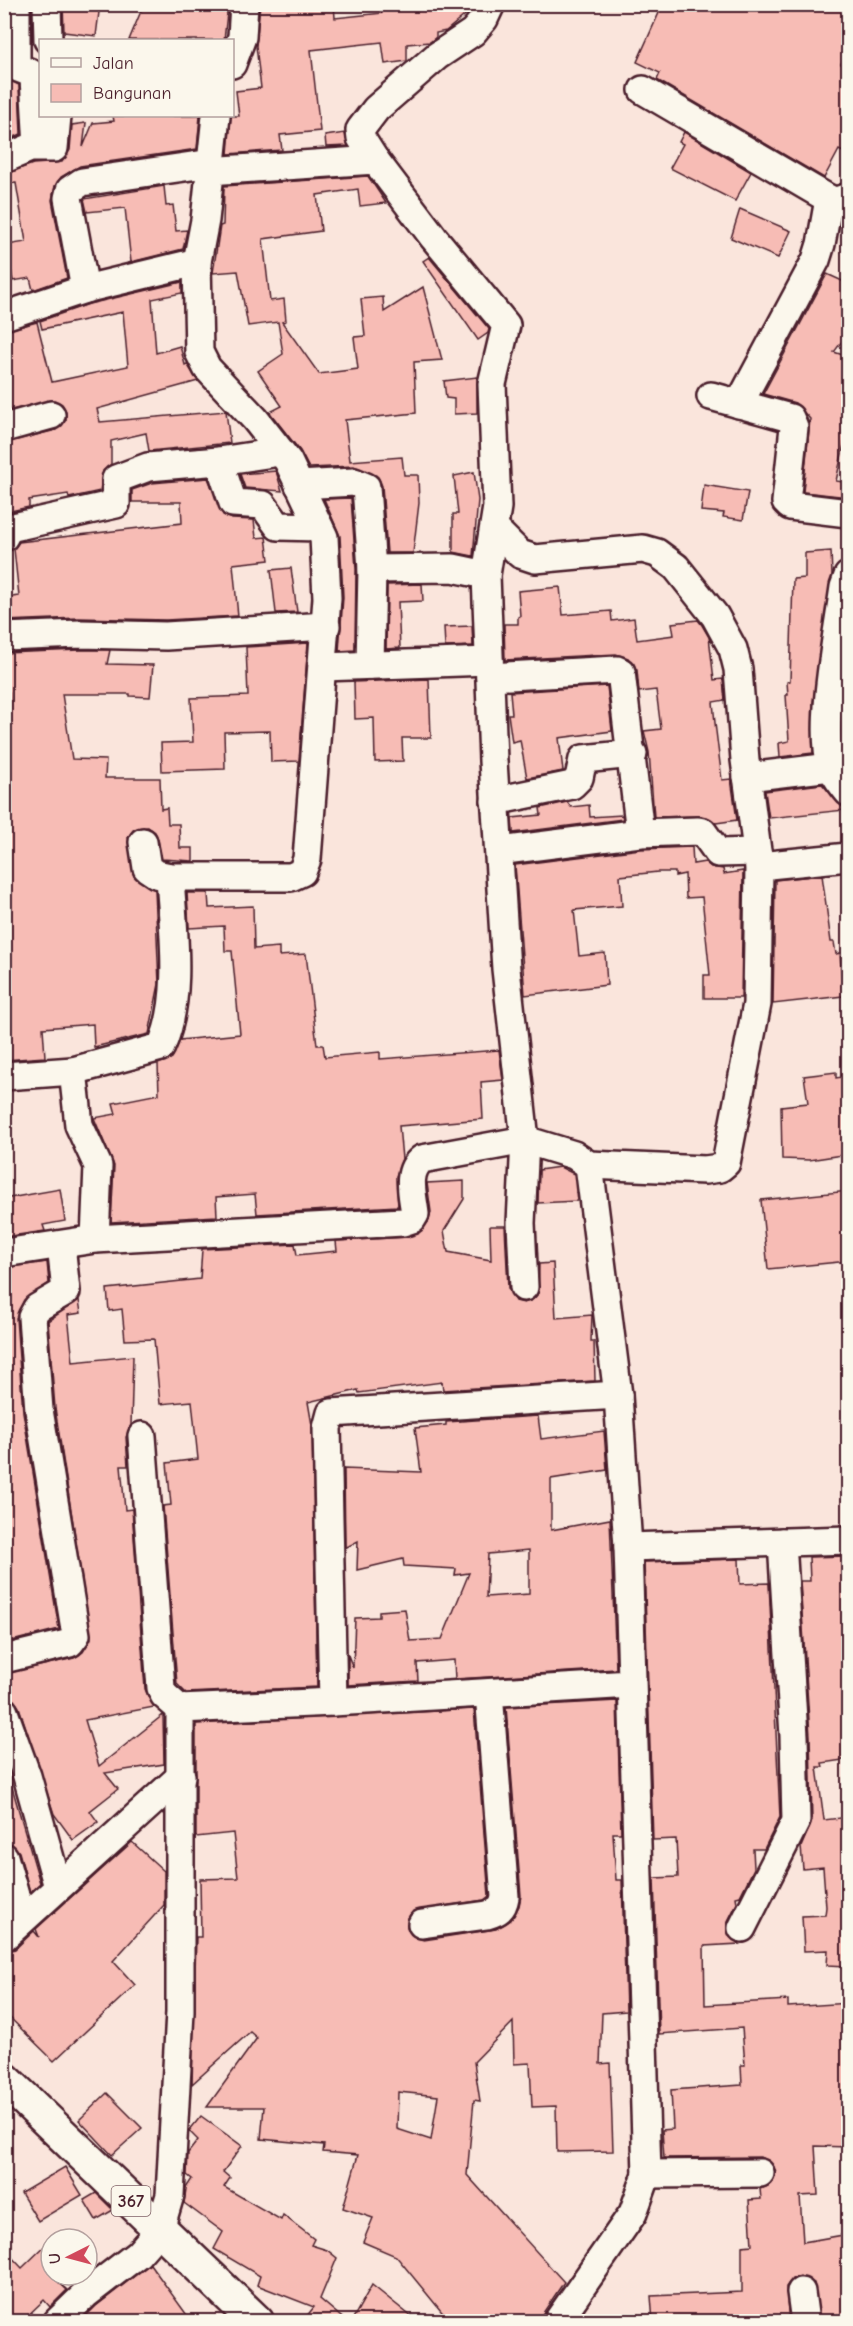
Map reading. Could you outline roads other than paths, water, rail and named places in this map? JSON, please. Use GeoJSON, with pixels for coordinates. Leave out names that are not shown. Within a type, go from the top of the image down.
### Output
{"type":"FeatureCollection","features":[{"type":"Feature","properties":{"kind":"main road","name":"367"},"geometry":{"type":"LineString","coordinates":[[4,2079],[257,2322]]}},
{"type":"Feature","properties":{"kind":"street"},"geometry":{"type":"LineString","coordinates":[[16,4],[16,63],[18,68],[31,73],[34,78],[38,147]]}},
{"type":"Feature","properties":{"kind":"street"},"geometry":{"type":"LineString","coordinates":[[47,4],[48,39]]}},
{"type":"Feature","properties":{"kind":"street"},"geometry":{"type":"LineString","coordinates":[[234,59],[242,37],[244,4]]}},
{"type":"Feature","properties":{"kind":"street"},"geometry":{"type":"LineString","coordinates":[[491,4],[484,19],[473,32],[437,56],[376,109],[362,126],[361,138],[434,238],[506,325],[492,384],[497,507],[486,575],[495,801],[506,969],[525,1140],[521,1223],[524,1287]]}},
{"type":"Feature","properties":{"kind":"street"},"geometry":{"type":"LineString","coordinates":[[643,90],[839,198],[816,260],[740,404]]}},
{"type":"Feature","properties":{"kind":"street"},"geometry":{"type":"LineString","coordinates":[[4,159],[30,148],[55,147],[57,117]]}},
{"type":"Feature","properties":{"kind":"street"},"geometry":{"type":"LineString","coordinates":[[143,843],[147,868],[156,874],[170,877],[291,877],[302,872],[307,860],[326,626],[324,537],[280,452],[202,361],[198,346],[197,262],[205,220],[216,117]]}},
{"type":"Feature","properties":{"kind":"street"},"geometry":{"type":"LineString","coordinates":[[85,289],[68,198],[70,190],[82,182],[210,167],[375,160]]}},
{"type":"Feature","properties":{"kind":"street"},"geometry":{"type":"LineString","coordinates":[[4,316],[85,289],[197,262]]}},
{"type":"Feature","properties":{"kind":"street"},"geometry":{"type":"LineString","coordinates":[[711,396],[786,416],[794,423],[784,497],[788,505],[849,513]]}},
{"type":"Feature","properties":{"kind":"street"},"geometry":{"type":"LineString","coordinates":[[4,428],[51,415]]}},
{"type":"Feature","properties":{"kind":"street"},"geometry":{"type":"LineString","coordinates":[[4,537],[9,528],[116,504],[116,478],[148,467],[219,461],[280,452]]}},
{"type":"Feature","properties":{"kind":"street"},"geometry":{"type":"LineString","coordinates":[[219,461],[233,503],[263,505],[278,526],[319,527]]}},
{"type":"Feature","properties":{"kind":"street"},"geometry":{"type":"LineString","coordinates":[[299,485],[354,482],[366,487],[372,569],[370,665]]}},
{"type":"Feature","properties":{"kind":"street"},"geometry":{"type":"LineString","coordinates":[[4,1253],[96,1239],[404,1222],[412,1219],[415,1214],[411,1173],[415,1164],[422,1159],[525,1140],[574,1155],[589,1165],[705,1170],[720,1168],[726,1163],[757,1004],[758,859],[747,777],[738,669],[733,649],[715,616],[676,567],[657,553],[643,549],[534,559],[520,554],[495,529]]}},
{"type":"Feature","properties":{"kind":"street"},"geometry":{"type":"LineString","coordinates":[[372,569],[453,568],[486,575]]}},
{"type":"Feature","properties":{"kind":"street"},"geometry":{"type":"LineString","coordinates":[[849,576],[844,587],[832,680],[827,745],[831,767],[849,792]]}},
{"type":"Feature","properties":{"kind":"street"},"geometry":{"type":"LineString","coordinates":[[4,637],[80,634],[166,636],[326,626]]}},
{"type":"Feature","properties":{"kind":"street"},"geometry":{"type":"LineString","coordinates":[[322,668],[370,665],[617,670],[623,676],[640,833]]}},
{"type":"Feature","properties":{"kind":"street"},"geometry":{"type":"LineString","coordinates":[[495,801],[572,785],[578,781],[583,759],[633,754]]}},
{"type":"Feature","properties":{"kind":"street"},"geometry":{"type":"LineString","coordinates":[[747,777],[831,767]]}},
{"type":"Feature","properties":{"kind":"street"},"geometry":{"type":"LineString","coordinates":[[498,851],[640,833],[698,831],[703,832],[718,853],[758,859],[848,855]]}},
{"type":"Feature","properties":{"kind":"street"},"geometry":{"type":"LineString","coordinates":[[4,1076],[73,1071],[160,1047],[166,1035],[175,974],[170,877]]}},
{"type":"Feature","properties":{"kind":"street"},"geometry":{"type":"LineString","coordinates":[[73,1071],[79,1125],[98,1166],[96,1239]]}},
{"type":"Feature","properties":{"kind":"street"},"geometry":{"type":"LineString","coordinates":[[557,2322],[633,2213],[647,2174],[628,1547],[618,1395],[589,1165]]}},
{"type":"Feature","properties":{"kind":"street"},"geometry":{"type":"LineString","coordinates":[[4,1659],[70,1642],[76,1635],[39,1410],[32,1317],[37,1308],[66,1291],[61,1245]]}},
{"type":"Feature","properties":{"kind":"street"},"geometry":{"type":"LineString","coordinates":[[333,1702],[327,1428],[331,1413],[618,1395]]}},
{"type":"Feature","properties":{"kind":"street"},"geometry":{"type":"LineString","coordinates":[[142,1436],[161,1688],[164,1695],[180,1708],[333,1702],[631,1684]]}},
{"type":"Feature","properties":{"kind":"street"},"geometry":{"type":"LineString","coordinates":[[628,1547],[849,1540]]}},
{"type":"Feature","properties":{"kind":"street"},"geometry":{"type":"LineString","coordinates":[[742,1928],[796,1821],[794,1736],[782,1542]]}},
{"type":"Feature","properties":{"kind":"street"},"geometry":{"type":"LineString","coordinates":[[422,1924],[487,1915],[497,1912],[504,1906],[506,1897],[489,1693]]}},
{"type":"Feature","properties":{"kind":"street"},"geometry":{"type":"LineString","coordinates":[[57,2322],[86,2295],[138,2254],[159,2229],[170,2195],[180,2012],[180,1708]]}},
{"type":"Feature","properties":{"kind":"street"},"geometry":{"type":"LineString","coordinates":[[4,1712],[27,1776],[58,1887]]}},
{"type":"Feature","properties":{"kind":"street"},"geometry":{"type":"LineString","coordinates":[[13,1929],[181,1776]]}},
{"type":"Feature","properties":{"kind":"street"},"geometry":{"type":"LineString","coordinates":[[4,1857],[13,1929]]}},
{"type":"Feature","properties":{"kind":"street"},"geometry":{"type":"LineString","coordinates":[[647,2174],[760,2173]]}},
{"type":"Feature","properties":{"kind":"street"},"geometry":{"type":"LineString","coordinates":[[801,2292],[805,2322]]}}]}
